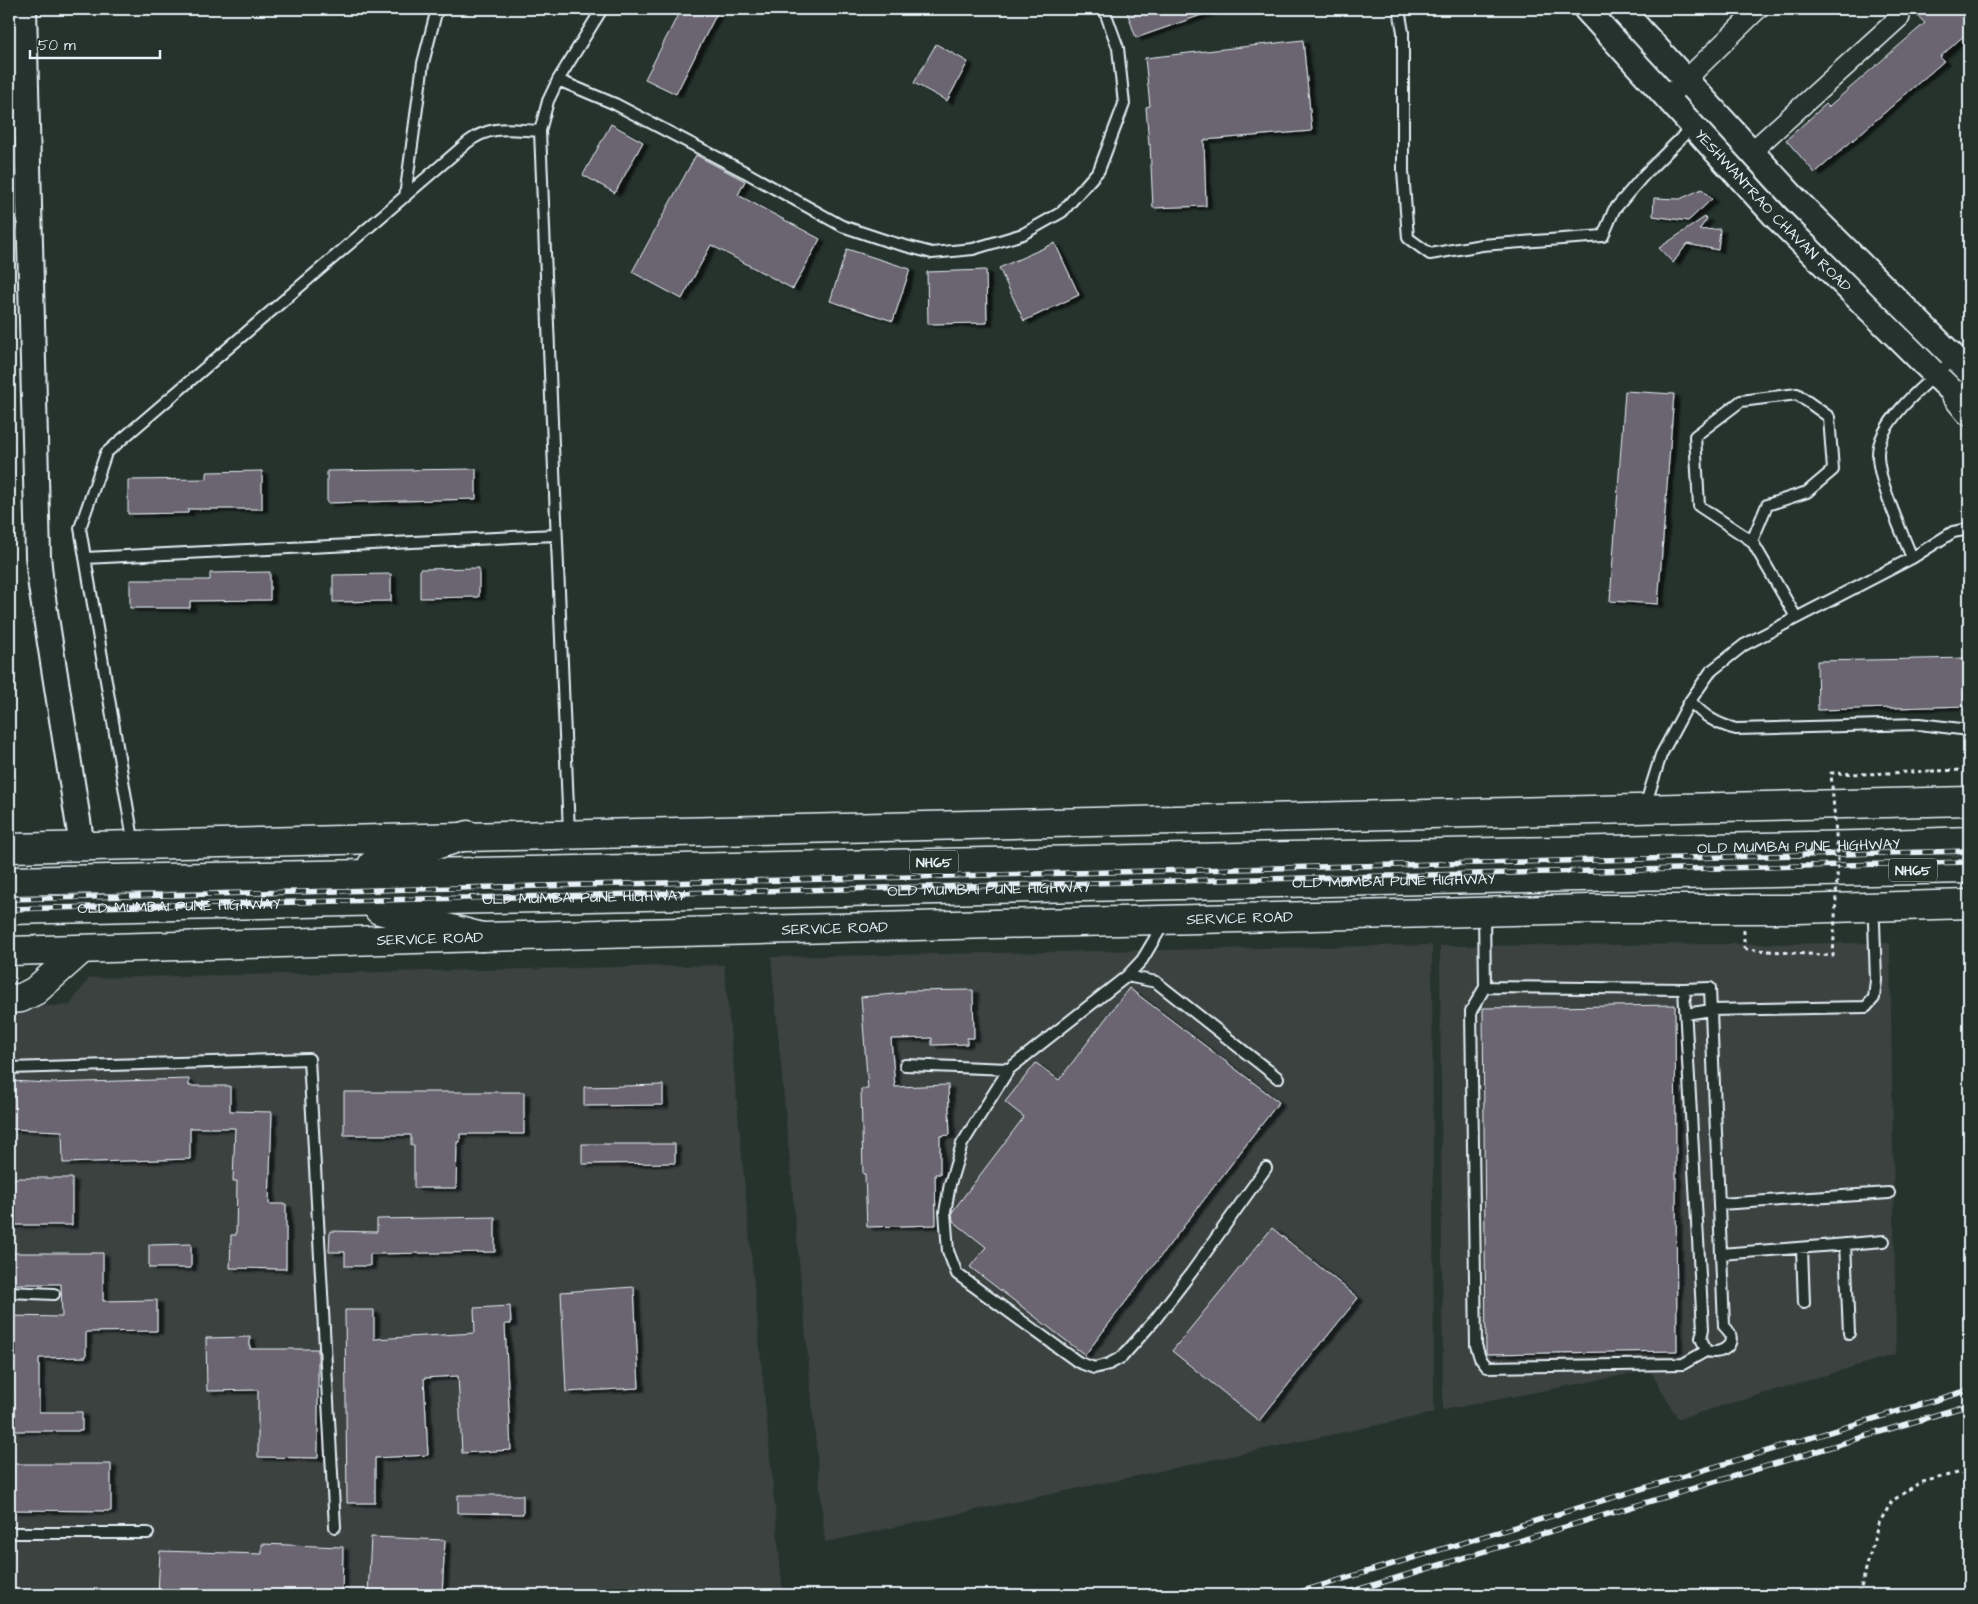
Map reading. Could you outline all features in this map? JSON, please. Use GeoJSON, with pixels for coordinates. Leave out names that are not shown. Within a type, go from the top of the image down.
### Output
{"type":"FeatureCollection","features":[{"type":"Feature","properties":{"kind":"main road"},"geometry":{"type":"LineString","coordinates":[[9,848],[468,835],[1644,810],[1969,801]]}},
{"type":"Feature","properties":{"kind":"main road"},"geometry":{"type":"LineString","coordinates":[[342,874],[468,835]]}},
{"type":"Feature","properties":{"kind":"main road","name":"OLD MUMBAI PUNE HIGHWAY"},"geometry":{"type":"LineString","coordinates":[[9,881],[1859,845],[1969,841]]}},
{"type":"Feature","properties":{"kind":"main road","name":"OLD MUMBAI PUNE HIGHWAY"},"geometry":{"type":"LineString","coordinates":[[9,910],[1969,869]]}},
{"type":"Feature","properties":{"kind":"main road"},"geometry":{"type":"LineString","coordinates":[[346,902],[482,937]]}},
{"type":"Feature","properties":{"kind":"main road"},"geometry":{"type":"LineString","coordinates":[[1590,909],[1798,909],[1969,904]]}},
{"type":"Feature","properties":{"kind":"main road"},"geometry":{"type":"LineString","coordinates":[[1590,909],[1658,927],[1744,937],[1874,923],[1969,921]]}},
{"type":"Feature","properties":{"kind":"main road","name":"SERVICE ROAD"},"geometry":{"type":"LineString","coordinates":[[9,951],[1590,909]]}},
{"type":"Feature","properties":{"kind":"main road"},"geometry":{"type":"LineString","coordinates":[[9,999],[21,998],[35,991],[81,950]]}},
{"type":"Feature","properties":{"kind":"street"},"geometry":{"type":"LineString","coordinates":[[24,9],[38,556],[41,586],[82,846]]}},
{"type":"Feature","properties":{"kind":"street","name":"YESHWANTRAO CHAVAN ROAD"},"geometry":{"type":"LineString","coordinates":[[1586,9],[1776,217],[1936,375],[1964,388]]}},
{"type":"Feature","properties":{"kind":"street","name":"YESHWANTRAO CHAVAN ROAD"},"geometry":{"type":"LineString","coordinates":[[1621,9],[1795,199],[1964,388]]}},
{"type":"Feature","properties":{"kind":"street"},"geometry":{"type":"LineString","coordinates":[[1667,98],[1758,9]]}},
{"type":"Feature","properties":{"kind":"street"},"geometry":{"type":"LineString","coordinates":[[1752,152],[1900,17]]}},
{"type":"Feature","properties":{"kind":"lane"},"geometry":{"type":"LineString","coordinates":[[405,196],[423,63],[438,9]]}},
{"type":"Feature","properties":{"kind":"lane"},"geometry":{"type":"LineString","coordinates":[[569,833],[540,131],[548,101],[558,80],[602,9]]}},
{"type":"Feature","properties":{"kind":"lane"},"geometry":{"type":"LineString","coordinates":[[558,80],[615,104],[745,172],[842,226],[888,242],[932,253],[973,249],[1023,234],[1062,212],[1098,170],[1124,104],[1118,48],[1104,9]]}},
{"type":"Feature","properties":{"kind":"lane"},"geometry":{"type":"LineString","coordinates":[[1399,9],[1403,32],[1403,171],[1408,238],[1430,254],[1482,245],[1603,236],[1614,210],[1644,175],[1693,126]]}},
{"type":"Feature","properties":{"kind":"lane"},"geometry":{"type":"LineString","coordinates":[[134,844],[80,528],[106,453],[478,135],[496,129],[540,131]]}},
{"type":"Feature","properties":{"kind":"lane"},"geometry":{"type":"LineString","coordinates":[[1912,558],[1883,483],[1877,455],[1883,434],[1905,403],[1936,375]]}},
{"type":"Feature","properties":{"kind":"lane"},"geometry":{"type":"LineString","coordinates":[[1752,541],[1767,505],[1807,492],[1834,470],[1829,417],[1797,394],[1741,401],[1695,436],[1699,506],[1752,541],[1796,617]]}},
{"type":"Feature","properties":{"kind":"lane"},"geometry":{"type":"LineString","coordinates":[[1644,810],[1661,755],[1690,701],[1711,671],[1744,645],[1912,558],[1953,532],[1969,529]]}},
{"type":"Feature","properties":{"kind":"lane"},"geometry":{"type":"LineString","coordinates":[[85,558],[556,535]]}},
{"type":"Feature","properties":{"kind":"lane"},"geometry":{"type":"LineString","coordinates":[[1690,701],[1702,714],[1718,724],[1736,729],[1918,724],[1969,730]]}},
{"type":"Feature","properties":{"kind":"lane"},"geometry":{"type":"LineString","coordinates":[[1484,912],[1485,988],[1471,1011],[1476,1345],[1480,1358],[1487,1367],[1683,1364],[1706,1351],[1722,1352],[1729,1346],[1731,1337],[1724,1326],[1710,988],[1485,988]]}},
{"type":"Feature","properties":{"kind":"lane"},"geometry":{"type":"LineString","coordinates":[[1166,920],[1142,960],[1127,976],[1009,1069],[962,1144],[945,1212],[948,1251],[957,1274],[1078,1362],[1094,1368],[1109,1364],[1122,1356],[1192,1273],[1266,1168]]}},
{"type":"Feature","properties":{"kind":"lane"},"geometry":{"type":"LineString","coordinates":[[1686,1014],[1711,1010],[1866,1007],[1874,998],[1876,980],[1874,923]]}},
{"type":"Feature","properties":{"kind":"lane"},"geometry":{"type":"LineString","coordinates":[[1127,976],[1156,982],[1278,1078]]}},
{"type":"Feature","properties":{"kind":"lane"},"geometry":{"type":"LineString","coordinates":[[1684,989],[1703,1329],[1701,1338],[1706,1351]]}},
{"type":"Feature","properties":{"kind":"lane"},"geometry":{"type":"LineString","coordinates":[[9,1068],[309,1059],[335,1527]]}},
{"type":"Feature","properties":{"kind":"lane"},"geometry":{"type":"LineString","coordinates":[[905,1065],[1009,1069]]}},
{"type":"Feature","properties":{"kind":"lane"},"geometry":{"type":"LineString","coordinates":[[1719,1204],[1889,1193]]}},
{"type":"Feature","properties":{"kind":"lane"},"geometry":{"type":"LineString","coordinates":[[1721,1254],[1884,1241]]}},
{"type":"Feature","properties":{"kind":"lane"},"geometry":{"type":"LineString","coordinates":[[1845,1244],[1850,1333]]}},
{"type":"Feature","properties":{"kind":"lane"},"geometry":{"type":"LineString","coordinates":[[1802,1248],[1804,1303]]}},
{"type":"Feature","properties":{"kind":"lane"},"geometry":{"type":"LineString","coordinates":[[9,1292],[54,1294]]}},
{"type":"Feature","properties":{"kind":"lane"},"geometry":{"type":"LineString","coordinates":[[9,1533],[148,1533]]}},
{"type":"Feature","properties":{"kind":"path"},"geometry":{"type":"LineString","coordinates":[[1744,937],[1833,956],[1838,859],[1831,773],[1867,774],[1969,770]]}},
{"type":"Feature","properties":{"kind":"path"},"geometry":{"type":"LineString","coordinates":[[1859,1595],[1878,1525],[1892,1501],[1919,1483],[1957,1473],[1969,1475]]}},
{"type":"Feature","properties":{"kind":"shaded area"},"geometry":{"type":"Polygon","coordinates":[[[1890,943],[1896,1354],[1678,1419],[1650,1370],[1443,1410],[1440,946],[1890,943]]]}},
{"type":"Feature","properties":{"kind":"shaded area"},"geometry":{"type":"Polygon","coordinates":[[[1432,945],[1434,1413],[825,1542],[771,957],[1432,945]]]}},
{"type":"Feature","properties":{"kind":"shaded area"},"geometry":{"type":"Polygon","coordinates":[[[724,965],[783,1595],[9,1595],[9,1008],[70,1005],[89,978],[724,965]]]}},
{"type":"Feature","properties":{"kind":"building"},"geometry":{"type":"Polygon","coordinates":[[[681,9],[719,9],[676,94],[645,79],[681,9]]]}},
{"type":"Feature","properties":{"kind":"building"},"geometry":{"type":"Polygon","coordinates":[[[1126,9],[1212,9],[1213,11],[1136,38],[1126,9]]]}},
{"type":"Feature","properties":{"kind":"building"},"geometry":{"type":"Polygon","coordinates":[[[1910,9],[1969,9],[1969,31],[1940,57],[1944,61],[1815,173],[1786,140],[1826,104],[1828,107],[1925,23],[1910,9]]]}},
{"type":"Feature","properties":{"kind":"building"},"geometry":{"type":"Polygon","coordinates":[[[1303,40],[1312,131],[1204,140],[1206,206],[1153,208],[1146,107],[1150,106],[1145,58],[1303,40]]]}},
{"type":"Feature","properties":{"kind":"building"},"geometry":{"type":"Polygon","coordinates":[[[936,44],[968,62],[947,101],[914,83],[936,44]]]}},
{"type":"Feature","properties":{"kind":"building"},"geometry":{"type":"Polygon","coordinates":[[[611,124],[643,142],[615,193],[583,175],[611,124]]]}},
{"type":"Feature","properties":{"kind":"building"},"geometry":{"type":"Polygon","coordinates":[[[696,155],[745,181],[738,195],[820,239],[793,289],[711,245],[682,299],[632,272],[696,155]]]}},
{"type":"Feature","properties":{"kind":"building"},"geometry":{"type":"Polygon","coordinates":[[[1702,189],[1712,199],[1688,221],[1653,216],[1654,198],[1680,199],[1702,189]]]}},
{"type":"Feature","properties":{"kind":"building"},"geometry":{"type":"Polygon","coordinates":[[[1705,217],[1707,219],[1699,230],[1720,229],[1718,250],[1687,244],[1673,263],[1659,248],[1705,217]]]}},
{"type":"Feature","properties":{"kind":"building"},"geometry":{"type":"Polygon","coordinates":[[[1055,243],[1079,295],[1024,321],[999,268],[1055,243]]]}},
{"type":"Feature","properties":{"kind":"building"},"geometry":{"type":"Polygon","coordinates":[[[847,249],[910,269],[893,321],[830,301],[847,249]]]}},
{"type":"Feature","properties":{"kind":"building"},"geometry":{"type":"Polygon","coordinates":[[[986,270],[987,323],[928,324],[927,272],[986,270]]]}},
{"type":"Feature","properties":{"kind":"building"},"geometry":{"type":"Polygon","coordinates":[[[1625,391],[1674,394],[1658,604],[1610,601],[1625,391]]]}},
{"type":"Feature","properties":{"kind":"building"},"geometry":{"type":"Polygon","coordinates":[[[476,469],[476,499],[327,503],[327,471],[476,469]]]}},
{"type":"Feature","properties":{"kind":"building"},"geometry":{"type":"Polygon","coordinates":[[[262,471],[262,509],[188,509],[188,513],[128,514],[128,480],[207,479],[207,472],[262,471]]]}},
{"type":"Feature","properties":{"kind":"building"},"geometry":{"type":"Polygon","coordinates":[[[479,568],[479,597],[420,598],[420,569],[479,568]]]}},
{"type":"Feature","properties":{"kind":"building"},"geometry":{"type":"Polygon","coordinates":[[[270,572],[270,600],[190,601],[190,608],[130,608],[130,580],[210,580],[210,573],[270,572]]]}},
{"type":"Feature","properties":{"kind":"building"},"geometry":{"type":"Polygon","coordinates":[[[391,574],[391,601],[333,602],[333,575],[391,574]]]}},
{"type":"Feature","properties":{"kind":"building"},"geometry":{"type":"Polygon","coordinates":[[[1969,658],[1969,706],[1818,710],[1817,661],[1969,658]]]}},
{"type":"Feature","properties":{"kind":"building"},"geometry":{"type":"Polygon","coordinates":[[[1129,988],[1279,1102],[1085,1355],[970,1267],[986,1247],[953,1221],[952,1212],[1024,1117],[1005,1102],[1036,1063],[1059,1080],[1129,988]]]}},
{"type":"Feature","properties":{"kind":"building"},"geometry":{"type":"Polygon","coordinates":[[[973,990],[974,1038],[967,1038],[967,1044],[932,1045],[932,1038],[891,1039],[895,1087],[948,1085],[950,1135],[940,1136],[940,1174],[935,1174],[936,1225],[867,1227],[865,1174],[863,1174],[861,1089],[868,1089],[861,997],[905,993],[905,991],[973,990]]]}},
{"type":"Feature","properties":{"kind":"building"},"geometry":{"type":"Polygon","coordinates":[[[1675,1005],[1677,1351],[1486,1354],[1483,1008],[1675,1005]]]}},
{"type":"Feature","properties":{"kind":"building"},"geometry":{"type":"Polygon","coordinates":[[[189,1079],[189,1086],[230,1086],[230,1111],[272,1112],[269,1204],[286,1204],[286,1269],[230,1268],[231,1235],[236,1235],[237,1181],[233,1181],[235,1128],[190,1128],[190,1159],[63,1163],[62,1131],[9,1129],[9,1081],[50,1083],[189,1079]]]}},
{"type":"Feature","properties":{"kind":"building"},"geometry":{"type":"Polygon","coordinates":[[[663,1085],[663,1105],[584,1106],[584,1087],[663,1085]]]}},
{"type":"Feature","properties":{"kind":"building"},"geometry":{"type":"Polygon","coordinates":[[[344,1092],[524,1092],[524,1134],[460,1134],[460,1142],[457,1142],[456,1188],[414,1188],[414,1145],[411,1145],[411,1135],[344,1135],[344,1092]]]}},
{"type":"Feature","properties":{"kind":"building"},"geometry":{"type":"Polygon","coordinates":[[[582,1144],[675,1144],[675,1163],[582,1164],[582,1144]]]}},
{"type":"Feature","properties":{"kind":"building"},"geometry":{"type":"Polygon","coordinates":[[[9,1178],[72,1178],[72,1225],[9,1225],[9,1178]]]}},
{"type":"Feature","properties":{"kind":"building"},"geometry":{"type":"Polygon","coordinates":[[[495,1217],[495,1252],[370,1254],[370,1266],[345,1266],[345,1252],[329,1252],[330,1231],[377,1232],[377,1219],[495,1217]]]}},
{"type":"Feature","properties":{"kind":"building"},"geometry":{"type":"Polygon","coordinates":[[[1272,1228],[1358,1298],[1259,1421],[1172,1351],[1272,1228]]]}},
{"type":"Feature","properties":{"kind":"building"},"geometry":{"type":"Polygon","coordinates":[[[191,1244],[191,1268],[149,1268],[149,1245],[191,1244]]]}},
{"type":"Feature","properties":{"kind":"building"},"geometry":{"type":"Polygon","coordinates":[[[9,1253],[103,1253],[103,1301],[157,1300],[157,1331],[86,1332],[86,1357],[39,1358],[39,1412],[82,1412],[82,1431],[14,1431],[14,1396],[9,1396],[9,1316],[62,1317],[61,1284],[9,1284],[9,1253]]]}},
{"type":"Feature","properties":{"kind":"building"},"geometry":{"type":"Polygon","coordinates":[[[634,1287],[639,1388],[566,1392],[561,1292],[634,1287]]]}},
{"type":"Feature","properties":{"kind":"building"},"geometry":{"type":"Polygon","coordinates":[[[510,1306],[511,1324],[505,1324],[511,1450],[462,1453],[458,1376],[424,1378],[428,1455],[375,1458],[375,1503],[347,1503],[345,1310],[374,1310],[374,1339],[475,1333],[474,1308],[510,1306]]]}},
{"type":"Feature","properties":{"kind":"building"},"geometry":{"type":"Polygon","coordinates":[[[250,1337],[250,1349],[318,1349],[318,1458],[258,1457],[258,1390],[207,1391],[206,1338],[250,1337]]]}},
{"type":"Feature","properties":{"kind":"building"},"geometry":{"type":"Polygon","coordinates":[[[9,1464],[111,1464],[111,1511],[9,1510],[9,1464]]]}},
{"type":"Feature","properties":{"kind":"building"},"geometry":{"type":"Polygon","coordinates":[[[458,1495],[523,1495],[523,1514],[458,1513],[458,1495]]]}},
{"type":"Feature","properties":{"kind":"building"},"geometry":{"type":"Polygon","coordinates":[[[371,1537],[445,1540],[442,1595],[368,1595],[371,1537]]]}},
{"type":"Feature","properties":{"kind":"building"},"geometry":{"type":"Polygon","coordinates":[[[262,1544],[343,1547],[342,1595],[158,1595],[160,1551],[262,1554],[262,1544]]]}},
{"type":"Feature","properties":{"kind":"railway"},"geometry":{"type":"LineString","coordinates":[[9,899],[1969,851]]}},
{"type":"Feature","properties":{"kind":"railway"},"geometry":{"type":"LineString","coordinates":[[9,909],[1969,862]]}},
{"type":"Feature","properties":{"kind":"railway"},"geometry":{"type":"LineString","coordinates":[[1290,1595],[1969,1390]]}},
{"type":"Feature","properties":{"kind":"railway"},"geometry":{"type":"LineString","coordinates":[[1340,1595],[1969,1405]]}}]}
